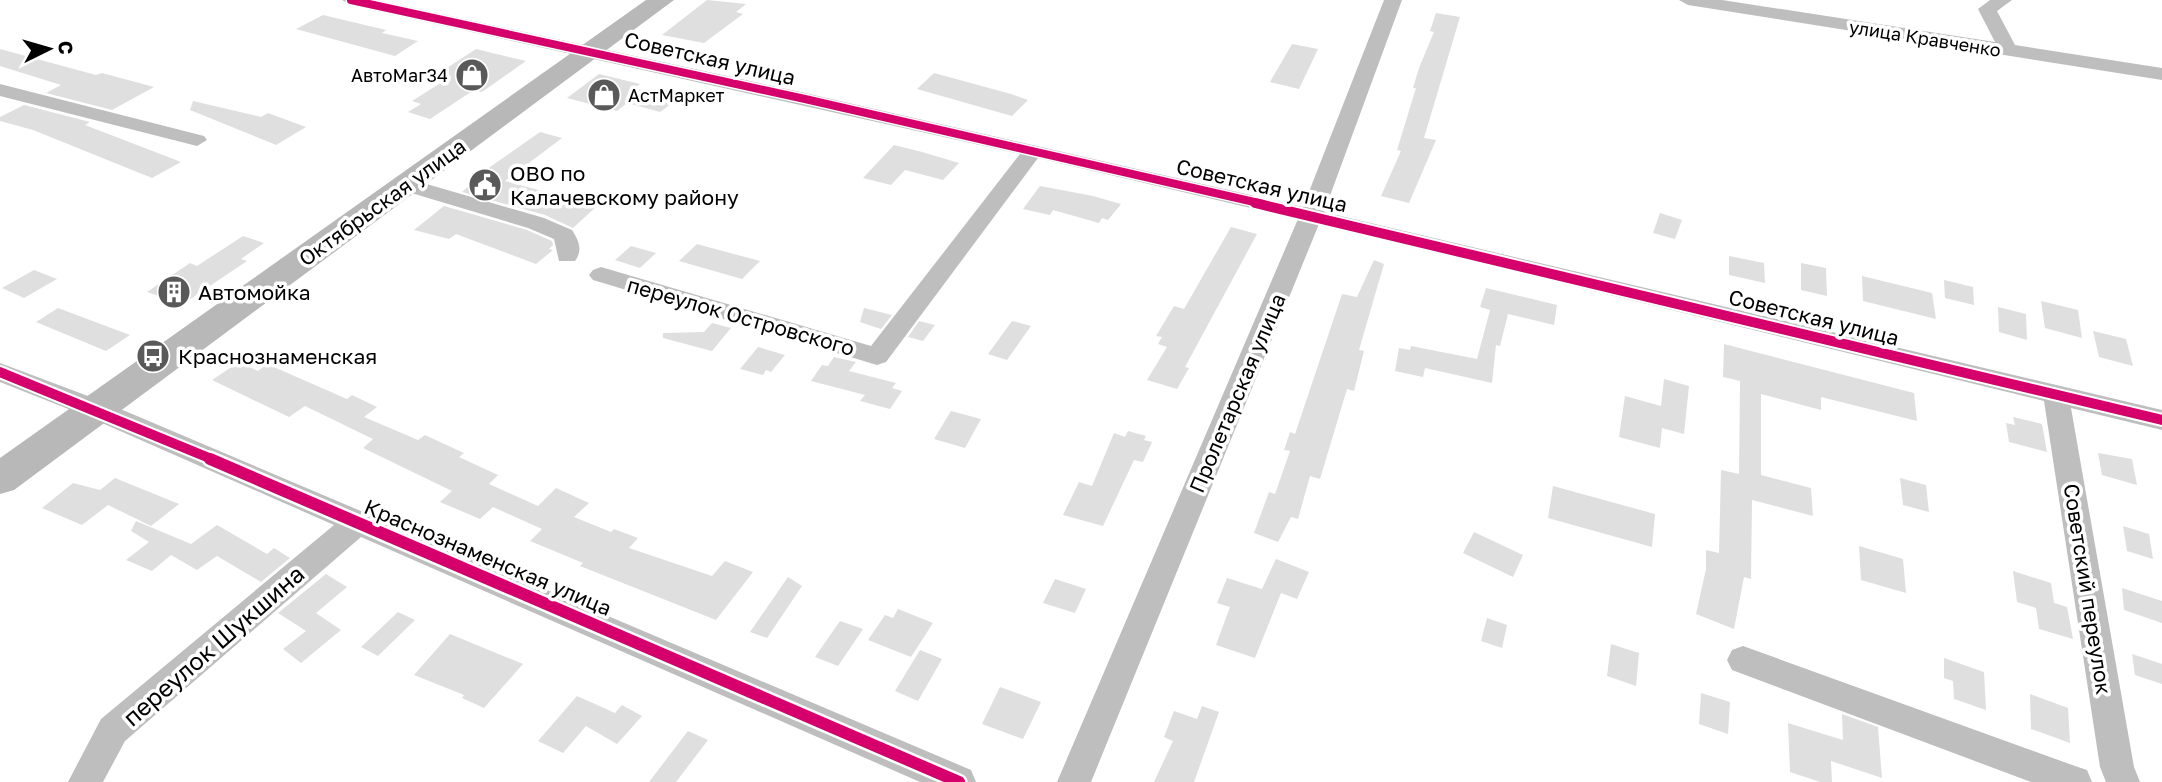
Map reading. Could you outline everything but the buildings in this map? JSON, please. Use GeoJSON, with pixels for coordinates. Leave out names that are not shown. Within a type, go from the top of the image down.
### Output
{"type":"FeatureCollection","features":[{"type":"Feature","properties":{"kind":"main road","name":"Октябрьская улица"},"geometry":{"type":"LineString","coordinates":[[0,479],[662,0]]}},
{"type":"Feature","properties":{"kind":"street","name":"Советская улица"},"geometry":{"type":"LineString","coordinates":[[351,0],[592,50],[1311,216],[2162,420]]}},
{"type":"Feature","properties":{"kind":"street","name":"Пролетарская улица"},"geometry":{"type":"LineString","coordinates":[[1074,782],[1311,216],[1393,0]]}},
{"type":"Feature","properties":{"kind":"street","name":"улица Кравченко"},"geometry":{"type":"LineString","coordinates":[[1688,0],[2162,74]]}},
{"type":"Feature","properties":{"kind":"street"},"geometry":{"type":"LineString","coordinates":[[1966,0],[1995,4],[2009,52]]}},
{"type":"Feature","properties":{"kind":"street"},"geometry":{"type":"LineString","coordinates":[[0,90],[197,140]]}},
{"type":"Feature","properties":{"kind":"street","name":"переулок Островского"},"geometry":{"type":"LineString","coordinates":[[601,275],[877,356],[1032,152]]}},
{"type":"Feature","properties":{"kind":"street"},"geometry":{"type":"LineString","coordinates":[[407,184],[536,223],[564,235],[569,248],[567,256]]}},
{"type":"Feature","properties":{"kind":"street","name":"Краснознаменская улица"},"geometry":{"type":"LineString","coordinates":[[0,372],[95,409],[959,782]]}},
{"type":"Feature","properties":{"kind":"street","name":"Советский переулок"},"geometry":{"type":"LineString","coordinates":[[2056,395],[2117,767],[2123,782]]}},
{"type":"Feature","properties":{"kind":"street","name":"переулок Шукшина"},"geometry":{"type":"LineString","coordinates":[[85,782],[113,730],[358,522]]}},
{"type":"Feature","properties":{"kind":"street"},"geometry":{"type":"LineString","coordinates":[[1743,660],[2075,782]]}},
{"type":"Feature","properties":{"kind":"cycle path"},"geometry":{"type":"LineString","coordinates":[[351,0],[1032,150],[2162,420]]}},
{"type":"Feature","properties":{"kind":"cycle path"},"geometry":{"type":"LineString","coordinates":[[0,372],[95,409],[959,782]]}},
{"type":"Feature","properties":{"kind":"place","name":"АвтоМаг34"},"geometry":{"type":"Point","coordinates":[472,75]}},
{"type":"Feature","properties":{"kind":"place","name":"АстМаркет"},"geometry":{"type":"Point","coordinates":[604,95]}},
{"type":"Feature","properties":{"kind":"place","name":"ОВО по Калачевскому району"},"geometry":{"type":"Point","coordinates":[485,185]}},
{"type":"Feature","properties":{"kind":"place","name":"Автомойка"},"geometry":{"type":"Point","coordinates":[174,292]}},
{"type":"Feature","properties":{"kind":"place","name":"Краснознаменская"},"geometry":{"type":"Point","coordinates":[153,356]}}]}
